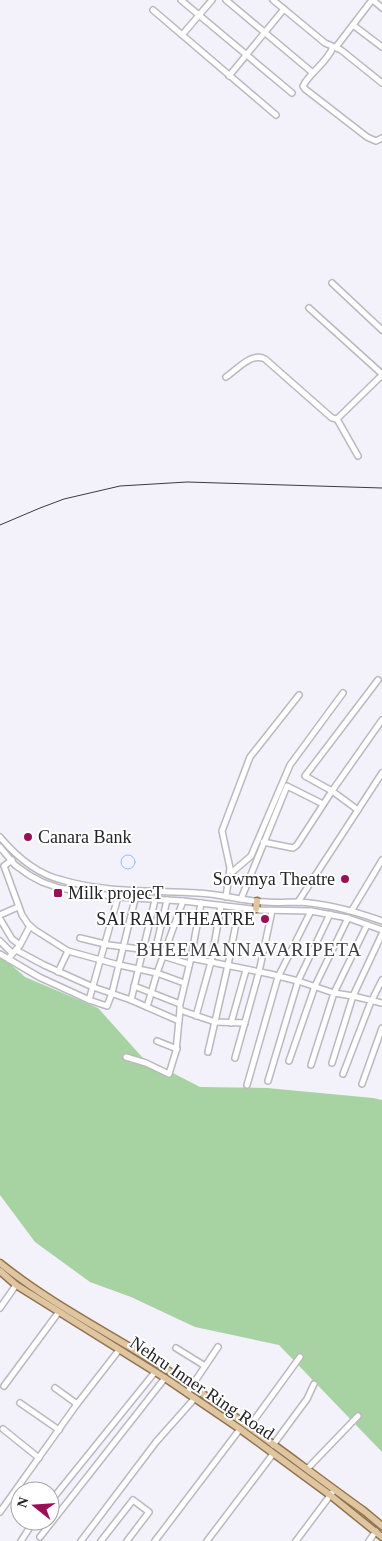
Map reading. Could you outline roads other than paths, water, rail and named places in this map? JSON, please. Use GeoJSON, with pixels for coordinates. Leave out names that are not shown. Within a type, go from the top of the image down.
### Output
{"type":"FeatureCollection","features":[{"type":"Feature","properties":{"kind":"main road"},"geometry":{"type":"LineString","coordinates":[[256,909],[257,901]]}},
{"type":"Feature","properties":{"kind":"main road","name":"Nehru Inner Ring Road"},"geometry":{"type":"LineString","coordinates":[[0,1262],[21,1280],[59,1306],[192,1386],[249,1427],[307,1469],[382,1537]]}},
{"type":"Feature","properties":{"kind":"main road","name":"Nehru Inner Ring Road"},"geometry":{"type":"LineString","coordinates":[[0,1271],[16,1285],[58,1313],[165,1378],[273,1454],[382,1526]]}},
{"type":"Feature","properties":{"kind":"street"},"geometry":{"type":"LineString","coordinates":[[181,0],[292,93]]}},
{"type":"Feature","properties":{"kind":"street"},"geometry":{"type":"LineString","coordinates":[[182,35],[212,0]]}},
{"type":"Feature","properties":{"kind":"street"},"geometry":{"type":"LineString","coordinates":[[226,0],[313,73]]}},
{"type":"Feature","properties":{"kind":"street"},"geometry":{"type":"LineString","coordinates":[[273,0],[325,43],[334,47],[382,83]]}},
{"type":"Feature","properties":{"kind":"street"},"geometry":{"type":"LineString","coordinates":[[382,8],[373,0],[303,86],[367,137],[376,141],[382,138]]}},
{"type":"Feature","properties":{"kind":"street"},"geometry":{"type":"LineString","coordinates":[[229,76],[284,9]]}},
{"type":"Feature","properties":{"kind":"street"},"geometry":{"type":"LineString","coordinates":[[153,10],[276,115]]}},
{"type":"Feature","properties":{"kind":"street"},"geometry":{"type":"LineString","coordinates":[[353,24],[382,47]]}},
{"type":"Feature","properties":{"kind":"street"},"geometry":{"type":"LineString","coordinates":[[332,283],[382,330]]}},
{"type":"Feature","properties":{"kind":"street"},"geometry":{"type":"LineString","coordinates":[[309,308],[382,375],[337,419]]}},
{"type":"Feature","properties":{"kind":"street"},"geometry":{"type":"LineString","coordinates":[[226,377],[253,357],[260,356],[332,418],[337,419],[358,456]]}},
{"type":"Feature","properties":{"kind":"street"},"geometry":{"type":"LineString","coordinates":[[358,810],[332,791],[305,776],[378,680]]}},
{"type":"Feature","properties":{"kind":"street"},"geometry":{"type":"LineString","coordinates":[[230,874],[251,856],[290,765],[343,693]]}},
{"type":"Feature","properties":{"kind":"street"},"geometry":{"type":"LineString","coordinates":[[226,897],[230,874],[222,831],[249,761],[299,695]]}},
{"type":"Feature","properties":{"kind":"street"},"geometry":{"type":"LineString","coordinates":[[263,842],[295,847],[382,720]]}},
{"type":"Feature","properties":{"kind":"street"},"geometry":{"type":"LineString","coordinates":[[298,902],[382,772]]}},
{"type":"Feature","properties":{"kind":"street"},"geometry":{"type":"LineString","coordinates":[[241,899],[287,786],[323,804]]}},
{"type":"Feature","properties":{"kind":"street"},"geometry":{"type":"LineString","coordinates":[[0,838],[28,864],[62,881],[126,889],[201,893],[257,901],[298,902],[352,910],[382,921]]}},
{"type":"Feature","properties":{"kind":"street"},"geometry":{"type":"LineString","coordinates":[[0,847],[29,875],[51,886],[135,899],[183,901],[272,911],[311,911],[348,918],[382,932],[353,996],[332,1063]]}},
{"type":"Feature","properties":{"kind":"street"},"geometry":{"type":"LineString","coordinates":[[12,860],[2,867],[18,907],[30,926],[68,951],[157,973],[184,982]]}},
{"type":"Feature","properties":{"kind":"street"},"geometry":{"type":"LineString","coordinates":[[352,910],[382,860]]}},
{"type":"Feature","properties":{"kind":"street"},"geometry":{"type":"LineString","coordinates":[[89,1000],[118,897]]}},
{"type":"Feature","properties":{"kind":"street"},"geometry":{"type":"LineString","coordinates":[[0,954],[39,977],[89,1000],[107,1006],[112,993],[135,899]]}},
{"type":"Feature","properties":{"kind":"street"},"geometry":{"type":"LineString","coordinates":[[131,1000],[156,900]]}},
{"type":"Feature","properties":{"kind":"street"},"geometry":{"type":"LineString","coordinates":[[155,951],[167,900]]}},
{"type":"Feature","properties":{"kind":"street"},"geometry":{"type":"LineString","coordinates":[[147,1007],[183,901]]}},
{"type":"Feature","properties":{"kind":"street"},"geometry":{"type":"LineString","coordinates":[[126,1057],[151,1065],[167,1074],[170,1072],[177,1049],[184,982],[201,903]]}},
{"type":"Feature","properties":{"kind":"street"},"geometry":{"type":"LineString","coordinates":[[196,1016],[211,962],[221,906]]}},
{"type":"Feature","properties":{"kind":"street"},"geometry":{"type":"LineString","coordinates":[[0,915],[18,907]]}},
{"type":"Feature","properties":{"kind":"street"},"geometry":{"type":"LineString","coordinates":[[208,1052],[239,908]]}},
{"type":"Feature","properties":{"kind":"street"},"geometry":{"type":"LineString","coordinates":[[235,1058],[259,972],[272,911]]}},
{"type":"Feature","properties":{"kind":"street"},"geometry":{"type":"LineString","coordinates":[[247,1085],[278,977],[311,911]]}},
{"type":"Feature","properties":{"kind":"street"},"geometry":{"type":"LineString","coordinates":[[268,1081],[298,982],[330,914]]}},
{"type":"Feature","properties":{"kind":"street"},"geometry":{"type":"LineString","coordinates":[[289,1061],[314,986],[348,918]]}},
{"type":"Feature","properties":{"kind":"street"},"geometry":{"type":"LineString","coordinates":[[0,919],[16,949]]}},
{"type":"Feature","properties":{"kind":"street"},"geometry":{"type":"LineString","coordinates":[[311,1065],[334,993],[367,925]]}},
{"type":"Feature","properties":{"kind":"street"},"geometry":{"type":"LineString","coordinates":[[8,959],[30,926]]}},
{"type":"Feature","properties":{"kind":"street"},"geometry":{"type":"LineString","coordinates":[[80,938],[105,944],[155,951],[163,956],[190,961],[211,962],[259,972],[334,993],[382,1003]]}},
{"type":"Feature","properties":{"kind":"street"},"geometry":{"type":"LineString","coordinates":[[0,941],[58,972],[179,1021]]}},
{"type":"Feature","properties":{"kind":"street"},"geometry":{"type":"LineString","coordinates":[[58,972],[68,951]]}},
{"type":"Feature","properties":{"kind":"street"},"geometry":{"type":"LineString","coordinates":[[231,1023],[246,970]]}},
{"type":"Feature","properties":{"kind":"street"},"geometry":{"type":"LineString","coordinates":[[343,1074],[372,1000],[382,980]]}},
{"type":"Feature","properties":{"kind":"street"},"geometry":{"type":"LineString","coordinates":[[134,986],[151,992],[196,1016],[215,1022],[245,1023]]}},
{"type":"Feature","properties":{"kind":"street"},"geometry":{"type":"LineString","coordinates":[[362,1084],[382,1028]]}},
{"type":"Feature","properties":{"kind":"street"},"geometry":{"type":"LineString","coordinates":[[157,1040],[177,1049]]}},
{"type":"Feature","properties":{"kind":"street"},"geometry":{"type":"LineString","coordinates":[[0,1308],[16,1285]]}},
{"type":"Feature","properties":{"kind":"street"},"geometry":{"type":"LineString","coordinates":[[4,1386],[58,1313]]}},
{"type":"Feature","properties":{"kind":"street"},"geometry":{"type":"LineString","coordinates":[[187,1393],[218,1346]]}},
{"type":"Feature","properties":{"kind":"street"},"geometry":{"type":"LineString","coordinates":[[176,1348],[205,1366]]}},
{"type":"Feature","properties":{"kind":"street"},"geometry":{"type":"LineString","coordinates":[[0,1512],[77,1404],[119,1350]]}},
{"type":"Feature","properties":{"kind":"street"},"geometry":{"type":"LineString","coordinates":[[249,1427],[300,1357]]}},
{"type":"Feature","properties":{"kind":"street"},"geometry":{"type":"LineString","coordinates":[[60,1490],[155,1372]]}},
{"type":"Feature","properties":{"kind":"street"},"geometry":{"type":"LineString","coordinates":[[40,1537],[165,1378]]}},
{"type":"Feature","properties":{"kind":"street"},"geometry":{"type":"LineString","coordinates":[[274,1445],[307,1399],[314,1384]]}},
{"type":"Feature","properties":{"kind":"street"},"geometry":{"type":"LineString","coordinates":[[55,1388],[77,1404]]}},
{"type":"Feature","properties":{"kind":"street"},"geometry":{"type":"LineString","coordinates":[[81,1541],[156,1442],[195,1398]]}},
{"type":"Feature","properties":{"kind":"street"},"geometry":{"type":"LineString","coordinates":[[20,1403],[59,1430]]}},
{"type":"Feature","properties":{"kind":"street"},"geometry":{"type":"LineString","coordinates":[[307,1469],[358,1416]]}},
{"type":"Feature","properties":{"kind":"street"},"geometry":{"type":"LineString","coordinates":[[3,1429],[39,1458]]}},
{"type":"Feature","properties":{"kind":"street"},"geometry":{"type":"LineString","coordinates":[[155,1541],[240,1429]]}},
{"type":"Feature","properties":{"kind":"street"},"geometry":{"type":"LineString","coordinates":[[207,1541],[273,1454]]}},
{"type":"Feature","properties":{"kind":"street"},"geometry":{"type":"LineString","coordinates":[[296,1541],[332,1492]]}},
{"type":"Feature","properties":{"kind":"street"},"geometry":{"type":"LineString","coordinates":[[101,1541],[133,1500],[149,1512],[127,1541]]}},
{"type":"Feature","properties":{"kind":"street"},"geometry":{"type":"LineString","coordinates":[[369,1541],[376,1531]]}},
{"type":"Feature","properties":{"kind":"waterway"},"geometry":{"type":"LineString","coordinates":[[125,855],[131,855],[135,862],[131,869],[125,869],[121,865],[121,859],[125,855]]}},
{"type":"Feature","properties":{"kind":"railway"},"geometry":{"type":"LineString","coordinates":[[0,525],[64,499],[120,486],[187,482],[382,488]]}},
{"type":"Feature","properties":{"kind":"place","name":"Canara Bank"},"geometry":{"type":"Point","coordinates":[28,837]}},
{"type":"Feature","properties":{"kind":"place","name":"Sowmya Theatre"},"geometry":{"type":"Point","coordinates":[345,879]}},
{"type":"Feature","properties":{"kind":"place","name":"Milk projecT"},"geometry":{"type":"Point","coordinates":[58,893]}},
{"type":"Feature","properties":{"kind":"place","name":"SAI RAM THEATRE"},"geometry":{"type":"Point","coordinates":[265,919]}},
{"type":"Feature","properties":{"kind":"district","name":"BHEEMANNAVARIPETA"},"geometry":{"type":"Point","coordinates":[249,949]}}]}
